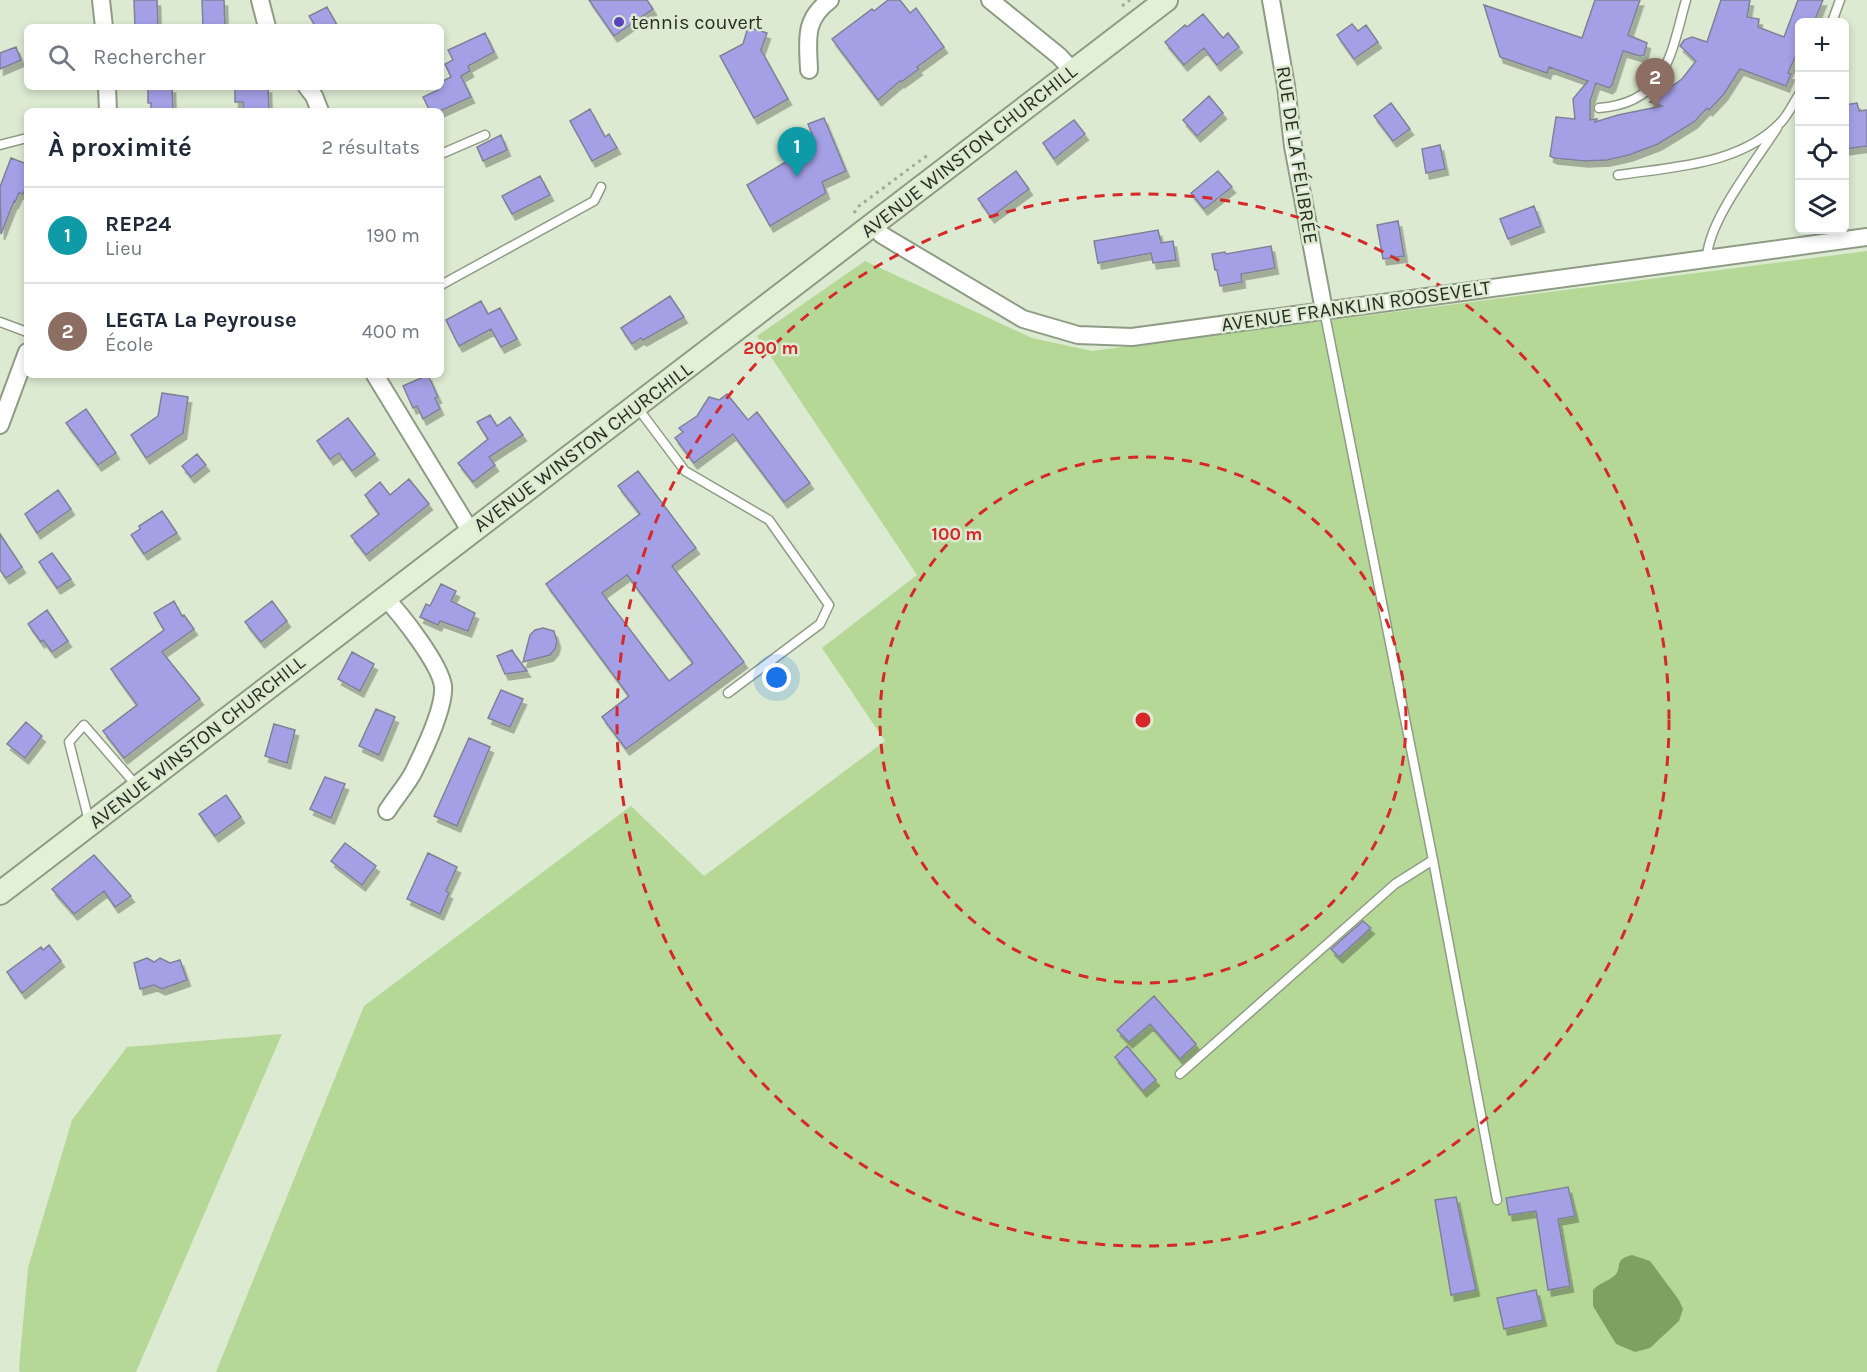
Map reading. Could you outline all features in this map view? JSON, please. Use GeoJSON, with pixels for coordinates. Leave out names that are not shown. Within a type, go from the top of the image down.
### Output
{"type":"FeatureCollection","features":[{"type":"Feature","properties":{"kind":"main road","name":"AVENUE WINSTON CHURCHILL"},"geometry":{"type":"LineString","coordinates":[[0,893],[1166,0]]}},
{"type":"Feature","properties":{"kind":"street"},"geometry":{"type":"LineString","coordinates":[[101,0],[104,24]]}},
{"type":"Feature","properties":{"kind":"street"},"geometry":{"type":"LineString","coordinates":[[260,0],[266,24]]}},
{"type":"Feature","properties":{"kind":"street"},"geometry":{"type":"LineString","coordinates":[[809,70],[808,32],[813,16],[830,0]]}},
{"type":"Feature","properties":{"kind":"street"},"geometry":{"type":"LineString","coordinates":[[990,0],[1059,56],[1073,71]]}},
{"type":"Feature","properties":{"kind":"street","name":"RUE DE LA FÉLIBRÉE"},"geometry":{"type":"LineString","coordinates":[[1271,0],[1286,86],[1293,146],[1324,310]]}},
{"type":"Feature","properties":{"kind":"street"},"geometry":{"type":"LineString","coordinates":[[107,90],[108,108]]}},
{"type":"Feature","properties":{"kind":"street"},"geometry":{"type":"LineString","coordinates":[[309,90],[319,108]]}},
{"type":"Feature","properties":{"kind":"street","name":"AVENUE FRANKLIN ROOSEVELT"},"geometry":{"type":"LineString","coordinates":[[873,225],[882,235],[1023,320],[1078,335],[1132,337],[1867,237]]}},
{"type":"Feature","properties":{"kind":"street"},"geometry":{"type":"LineString","coordinates":[[0,425],[24,360]]}},
{"type":"Feature","properties":{"kind":"street"},"geometry":{"type":"LineString","coordinates":[[377,378],[471,532]]}},
{"type":"Feature","properties":{"kind":"street"},"geometry":{"type":"LineString","coordinates":[[385,598],[396,609],[430,658],[439,673],[443,687],[438,716],[412,773],[387,811]]}},
{"type":"Feature","properties":{"kind":"lane"},"geometry":{"type":"LineString","coordinates":[[1599,108],[1625,104],[1654,86],[1669,61],[1686,0]]}},
{"type":"Feature","properties":{"kind":"lane"},"geometry":{"type":"LineString","coordinates":[[1833,18],[1840,0]]}},
{"type":"Feature","properties":{"kind":"lane"},"geometry":{"type":"LineString","coordinates":[[1707,259],[1707,248],[1717,220],[1795,101]]}},
{"type":"Feature","properties":{"kind":"lane"},"geometry":{"type":"LineString","coordinates":[[1617,175],[1688,165],[1718,158],[1760,139],[1782,121]]}},
{"type":"Feature","properties":{"kind":"lane"},"geometry":{"type":"LineString","coordinates":[[444,153],[485,135]]}},
{"type":"Feature","properties":{"kind":"lane"},"geometry":{"type":"LineString","coordinates":[[0,145],[24,139]]}},
{"type":"Feature","properties":{"kind":"lane"},"geometry":{"type":"LineString","coordinates":[[444,283],[594,201],[601,188]]}},
{"type":"Feature","properties":{"kind":"lane"},"geometry":{"type":"LineString","coordinates":[[1324,310],[1433,860],[1497,1200]]}},
{"type":"Feature","properties":{"kind":"lane"},"geometry":{"type":"LineString","coordinates":[[0,322],[24,331]]}},
{"type":"Feature","properties":{"kind":"lane"},"geometry":{"type":"LineString","coordinates":[[636,407],[685,471],[769,520],[829,604],[820,624],[728,693]]}},
{"type":"Feature","properties":{"kind":"lane"},"geometry":{"type":"LineString","coordinates":[[90,824],[69,742],[84,725],[138,787]]}},
{"type":"Feature","properties":{"kind":"lane"},"geometry":{"type":"LineString","coordinates":[[1180,1074],[1395,884],[1433,860]]}},
{"type":"Feature","properties":{"kind":"shaded area"},"geometry":{"type":"Polygon","coordinates":[[[1867,251],[1867,1372],[216,1372],[364,1006],[631,806],[704,876],[885,741],[822,648],[917,575],[757,336],[865,261],[1032,338],[1092,351],[1867,251]]]}},
{"type":"Feature","properties":{"kind":"shaded area"},"geometry":{"type":"Polygon","coordinates":[[[282,1034],[136,1372],[20,1372],[28,1268],[72,1120],[127,1047],[282,1034]]]}},
{"type":"Feature","properties":{"kind":"shaded area"},"geometry":{"type":"Polygon","coordinates":[[[1632,1255],[1650,1261],[1679,1300],[1683,1309],[1679,1321],[1650,1348],[1635,1352],[1616,1344],[1593,1306],[1593,1290],[1617,1273],[1622,1259],[1632,1255]]]}},
{"type":"Feature","properties":{"kind":"building"},"geometry":{"type":"Polygon","coordinates":[[[134,0],[157,0],[158,24],[135,24],[134,0]]]}},
{"type":"Feature","properties":{"kind":"building"},"geometry":{"type":"Polygon","coordinates":[[[202,0],[224,0],[225,24],[203,24],[202,0]]]}},
{"type":"Feature","properties":{"kind":"building","name":"tennis couvert"},"geometry":{"type":"Polygon","coordinates":[[[589,0],[647,0],[653,9],[614,36],[589,0]]]}},
{"type":"Feature","properties":{"kind":"building"},"geometry":{"type":"Polygon","coordinates":[[[888,0],[900,0],[910,13],[916,8],[944,47],[878,100],[832,39],[888,0]]]}},
{"type":"Feature","properties":{"kind":"building"},"geometry":{"type":"Polygon","coordinates":[[[1595,0],[1640,0],[1628,35],[1647,43],[1644,55],[1623,51],[1612,85],[1609,88],[1596,83],[1590,101],[1590,120],[1597,119],[1595,122],[1662,106],[1650,102],[1682,79],[1696,61],[1680,46],[1684,40],[1692,37],[1707,42],[1721,0],[1750,0],[1747,17],[1759,19],[1758,27],[1784,37],[1798,0],[1823,0],[1816,18],[1795,18],[1795,57],[1788,73],[1791,74],[1786,86],[1740,69],[1724,94],[1694,122],[1658,144],[1629,155],[1607,160],[1585,161],[1550,156],[1556,117],[1575,119],[1573,99],[1588,81],[1549,67],[1547,73],[1500,57],[1484,5],[1582,38],[1595,0]]]}},
{"type":"Feature","properties":{"kind":"building"},"geometry":{"type":"Polygon","coordinates":[[[327,7],[336,24],[314,24],[309,16],[327,7]]]}},
{"type":"Feature","properties":{"kind":"building"},"geometry":{"type":"Polygon","coordinates":[[[1203,14],[1223,38],[1228,33],[1239,47],[1217,65],[1204,48],[1184,65],[1165,42],[1185,25],[1187,27],[1203,14]]]}},
{"type":"Feature","properties":{"kind":"building"},"geometry":{"type":"Polygon","coordinates":[[[1352,24],[1358,31],[1366,25],[1378,42],[1354,59],[1337,35],[1352,24]]]}},
{"type":"Feature","properties":{"kind":"building"},"geometry":{"type":"Polygon","coordinates":[[[748,27],[767,33],[761,50],[788,99],[754,118],[720,56],[743,44],[748,27]]]}},
{"type":"Feature","properties":{"kind":"building"},"geometry":{"type":"Polygon","coordinates":[[[485,33],[494,52],[468,66],[470,71],[461,76],[471,97],[444,109],[428,108],[423,97],[438,90],[444,90],[444,80],[451,77],[445,64],[453,60],[448,50],[485,33]]]}},
{"type":"Feature","properties":{"kind":"building"},"geometry":{"type":"Polygon","coordinates":[[[16,47],[21,60],[0,69],[0,53],[16,47]]]}},
{"type":"Feature","properties":{"kind":"building"},"geometry":{"type":"Polygon","coordinates":[[[148,90],[172,90],[173,108],[151,108],[151,103],[148,103],[148,90]]]}},
{"type":"Feature","properties":{"kind":"building"},"geometry":{"type":"Polygon","coordinates":[[[235,90],[268,90],[269,108],[244,108],[243,102],[235,102],[235,90]]]}},
{"type":"Feature","properties":{"kind":"building"},"geometry":{"type":"Polygon","coordinates":[[[1209,96],[1223,113],[1197,136],[1183,120],[1209,96]]]}},
{"type":"Feature","properties":{"kind":"building"},"geometry":{"type":"Polygon","coordinates":[[[1391,103],[1410,129],[1393,141],[1374,116],[1391,103]]]}},
{"type":"Feature","properties":{"kind":"building"},"geometry":{"type":"Polygon","coordinates":[[[1857,103],[1859,111],[1867,110],[1867,146],[1849,148],[1849,104],[1857,103]]]}},
{"type":"Feature","properties":{"kind":"building"},"geometry":{"type":"Polygon","coordinates":[[[590,109],[605,137],[609,134],[617,148],[592,161],[570,121],[590,109]]]}},
{"type":"Feature","properties":{"kind":"building"},"geometry":{"type":"Polygon","coordinates":[[[824,118],[846,171],[822,182],[826,193],[770,226],[747,185],[816,144],[808,124],[824,118]]]}},
{"type":"Feature","properties":{"kind":"building"},"geometry":{"type":"Polygon","coordinates":[[[1074,120],[1085,134],[1054,159],[1043,143],[1074,120]]]}},
{"type":"Feature","properties":{"kind":"building"},"geometry":{"type":"Polygon","coordinates":[[[501,135],[507,150],[483,161],[477,147],[501,135]]]}},
{"type":"Feature","properties":{"kind":"building"},"geometry":{"type":"Polygon","coordinates":[[[1440,145],[1445,169],[1426,173],[1422,149],[1440,145]]]}},
{"type":"Feature","properties":{"kind":"building"},"geometry":{"type":"Polygon","coordinates":[[[11,158],[24,163],[24,192],[23,194],[19,193],[14,201],[1,234],[0,187],[11,158]]]}},
{"type":"Feature","properties":{"kind":"building"},"geometry":{"type":"Polygon","coordinates":[[[1016,171],[1029,189],[991,217],[978,199],[1016,171]]]}},
{"type":"Feature","properties":{"kind":"building"},"geometry":{"type":"Polygon","coordinates":[[[1218,171],[1232,187],[1204,209],[1191,193],[1218,171]]]}},
{"type":"Feature","properties":{"kind":"building"},"geometry":{"type":"Polygon","coordinates":[[[540,176],[550,195],[512,214],[502,196],[540,176]]]}},
{"type":"Feature","properties":{"kind":"building"},"geometry":{"type":"Polygon","coordinates":[[[1534,206],[1541,226],[1508,239],[1500,219],[1534,206]]]}},
{"type":"Feature","properties":{"kind":"building"},"geometry":{"type":"Polygon","coordinates":[[[1398,221],[1404,256],[1383,259],[1377,225],[1398,221]]]}},
{"type":"Feature","properties":{"kind":"building"},"geometry":{"type":"Polygon","coordinates":[[[1158,230],[1161,243],[1173,241],[1176,260],[1153,263],[1151,253],[1098,263],[1094,241],[1158,230]]]}},
{"type":"Feature","properties":{"kind":"building"},"geometry":{"type":"Polygon","coordinates":[[[1271,246],[1275,268],[1241,274],[1242,282],[1220,286],[1212,254],[1225,252],[1226,254],[1271,246]]]}},
{"type":"Feature","properties":{"kind":"building"},"geometry":{"type":"Polygon","coordinates":[[[670,296],[684,317],[632,344],[621,328],[670,296]]]}},
{"type":"Feature","properties":{"kind":"building"},"geometry":{"type":"Polygon","coordinates":[[[481,301],[488,314],[500,308],[517,339],[501,347],[491,329],[459,346],[446,320],[481,301]]]}},
{"type":"Feature","properties":{"kind":"building"},"geometry":{"type":"Polygon","coordinates":[[[421,378],[429,378],[438,397],[435,398],[440,409],[423,419],[417,406],[413,408],[403,386],[421,378]]]}},
{"type":"Feature","properties":{"kind":"building"},"geometry":{"type":"Polygon","coordinates":[[[162,393],[188,397],[183,433],[146,458],[131,435],[158,416],[162,393]]]}},
{"type":"Feature","properties":{"kind":"building"},"geometry":{"type":"Polygon","coordinates":[[[727,394],[748,420],[757,412],[810,483],[784,502],[733,434],[694,463],[675,438],[683,432],[679,428],[697,416],[709,397],[719,400],[727,394]]]}},
{"type":"Feature","properties":{"kind":"building"},"geometry":{"type":"Polygon","coordinates":[[[86,409],[116,453],[98,465],[66,423],[86,409]]]}},
{"type":"Feature","properties":{"kind":"building"},"geometry":{"type":"Polygon","coordinates":[[[490,415],[497,426],[510,417],[523,435],[489,457],[495,465],[473,482],[458,463],[488,439],[477,422],[490,415]]]}},
{"type":"Feature","properties":{"kind":"building"},"geometry":{"type":"Polygon","coordinates":[[[348,418],[375,454],[352,471],[339,453],[330,459],[317,441],[348,418]]]}},
{"type":"Feature","properties":{"kind":"building"},"geometry":{"type":"Polygon","coordinates":[[[197,454],[206,465],[191,477],[182,466],[197,454]]]}},
{"type":"Feature","properties":{"kind":"building"},"geometry":{"type":"Polygon","coordinates":[[[638,471],[696,548],[672,566],[744,662],[626,749],[602,717],[629,696],[546,584],[640,514],[618,486],[638,471]],[[627,575],[602,593],[669,681],[693,663],[627,575]]]}},
{"type":"Feature","properties":{"kind":"building"},"geometry":{"type":"Polygon","coordinates":[[[409,479],[429,504],[366,555],[351,536],[379,514],[365,495],[380,482],[390,495],[409,479]]]}},
{"type":"Feature","properties":{"kind":"building"},"geometry":{"type":"Polygon","coordinates":[[[58,490],[71,509],[37,533],[25,514],[58,490]]]}},
{"type":"Feature","properties":{"kind":"building"},"geometry":{"type":"Polygon","coordinates":[[[162,511],[177,533],[144,554],[131,535],[140,529],[139,526],[162,511]]]}},
{"type":"Feature","properties":{"kind":"building"},"geometry":{"type":"Polygon","coordinates":[[[0,534],[22,567],[6,578],[0,570],[0,534]]]}},
{"type":"Feature","properties":{"kind":"building"},"geometry":{"type":"Polygon","coordinates":[[[52,553],[71,579],[57,588],[39,562],[52,553]]]}},
{"type":"Feature","properties":{"kind":"building"},"geometry":{"type":"Polygon","coordinates":[[[441,584],[456,591],[451,601],[475,613],[468,631],[440,621],[438,625],[420,617],[426,604],[430,606],[441,584]]]}},
{"type":"Feature","properties":{"kind":"building"},"geometry":{"type":"Polygon","coordinates":[[[174,601],[182,616],[184,615],[194,629],[162,652],[200,699],[124,758],[103,731],[137,705],[111,669],[164,630],[154,613],[174,601]]]}},
{"type":"Feature","properties":{"kind":"building"},"geometry":{"type":"Polygon","coordinates":[[[272,601],[287,621],[261,642],[245,622],[272,601]]]}},
{"type":"Feature","properties":{"kind":"building"},"geometry":{"type":"Polygon","coordinates":[[[47,610],[68,641],[52,652],[43,640],[41,642],[28,624],[47,610]]]}},
{"type":"Feature","properties":{"kind":"building"},"geometry":{"type":"Polygon","coordinates":[[[543,628],[554,631],[557,642],[555,649],[550,655],[523,662],[530,635],[535,630],[543,628]]]}},
{"type":"Feature","properties":{"kind":"building"},"geometry":{"type":"Polygon","coordinates":[[[512,650],[527,671],[505,674],[497,656],[512,650]]]}},
{"type":"Feature","properties":{"kind":"building"},"geometry":{"type":"Polygon","coordinates":[[[352,652],[374,664],[360,691],[338,679],[352,652]]]}},
{"type":"Feature","properties":{"kind":"building"},"geometry":{"type":"Polygon","coordinates":[[[501,690],[523,699],[510,727],[488,718],[501,690]]]}},
{"type":"Feature","properties":{"kind":"building"},"geometry":{"type":"Polygon","coordinates":[[[376,709],[395,717],[379,755],[359,746],[376,709]]]}},
{"type":"Feature","properties":{"kind":"building"},"geometry":{"type":"Polygon","coordinates":[[[26,722],[42,736],[25,758],[7,744],[26,722]]]}},
{"type":"Feature","properties":{"kind":"building"},"geometry":{"type":"Polygon","coordinates":[[[274,724],[295,730],[287,763],[265,756],[274,724]]]}},
{"type":"Feature","properties":{"kind":"building"},"geometry":{"type":"Polygon","coordinates":[[[469,738],[490,747],[457,826],[434,816],[469,738]]]}},
{"type":"Feature","properties":{"kind":"building"},"geometry":{"type":"Polygon","coordinates":[[[325,777],[345,784],[331,818],[310,809],[325,777]]]}},
{"type":"Feature","properties":{"kind":"building"},"geometry":{"type":"Polygon","coordinates":[[[226,795],[241,817],[215,836],[199,814],[226,795]]]}},
{"type":"Feature","properties":{"kind":"building"},"geometry":{"type":"Polygon","coordinates":[[[345,843],[376,866],[362,885],[331,861],[345,843]]]}},
{"type":"Feature","properties":{"kind":"building"},"geometry":{"type":"Polygon","coordinates":[[[428,853],[457,867],[446,891],[449,893],[440,914],[407,899],[428,853]]]}},
{"type":"Feature","properties":{"kind":"building"},"geometry":{"type":"Polygon","coordinates":[[[94,855],[131,896],[115,907],[104,891],[74,914],[52,889],[94,855]]]}},
{"type":"Feature","properties":{"kind":"building"},"geometry":{"type":"Polygon","coordinates":[[[1363,921],[1371,928],[1339,957],[1331,949],[1363,921]]]}},
{"type":"Feature","properties":{"kind":"building"},"geometry":{"type":"Polygon","coordinates":[[[49,945],[61,961],[22,993],[7,972],[41,947],[43,950],[49,945]]]}},
{"type":"Feature","properties":{"kind":"building"},"geometry":{"type":"Polygon","coordinates":[[[147,958],[154,962],[160,958],[170,963],[180,960],[187,980],[162,989],[154,985],[140,989],[134,963],[147,958]]]}},
{"type":"Feature","properties":{"kind":"building"},"geometry":{"type":"Polygon","coordinates":[[[1154,996],[1196,1044],[1180,1059],[1150,1024],[1129,1042],[1117,1030],[1154,996]]]}},
{"type":"Feature","properties":{"kind":"building"},"geometry":{"type":"Polygon","coordinates":[[[1127,1046],[1156,1080],[1143,1091],[1115,1057],[1127,1046]]]}},
{"type":"Feature","properties":{"kind":"building"},"geometry":{"type":"Polygon","coordinates":[[[1568,1187],[1575,1216],[1558,1219],[1570,1286],[1548,1290],[1536,1211],[1509,1215],[1506,1198],[1568,1187]]]}},
{"type":"Feature","properties":{"kind":"building"},"geometry":{"type":"Polygon","coordinates":[[[1456,1197],[1476,1290],[1451,1295],[1435,1200],[1456,1197]]]}},
{"type":"Feature","properties":{"kind":"building"},"geometry":{"type":"Polygon","coordinates":[[[1536,1290],[1543,1320],[1504,1329],[1497,1298],[1536,1290]]]}},
{"type":"Feature","properties":{"kind":"place","name":"tennis couvert"},"geometry":{"type":"Point","coordinates":[619,22]}},
{"type":"Feature","properties":{"kind":"place","name":"LEGTA La Peyrouse"},"geometry":{"type":"Point","coordinates":[1655,108]}},
{"type":"Feature","properties":{"kind":"place","name":"REP24"},"geometry":{"type":"Point","coordinates":[797,177]}}]}
